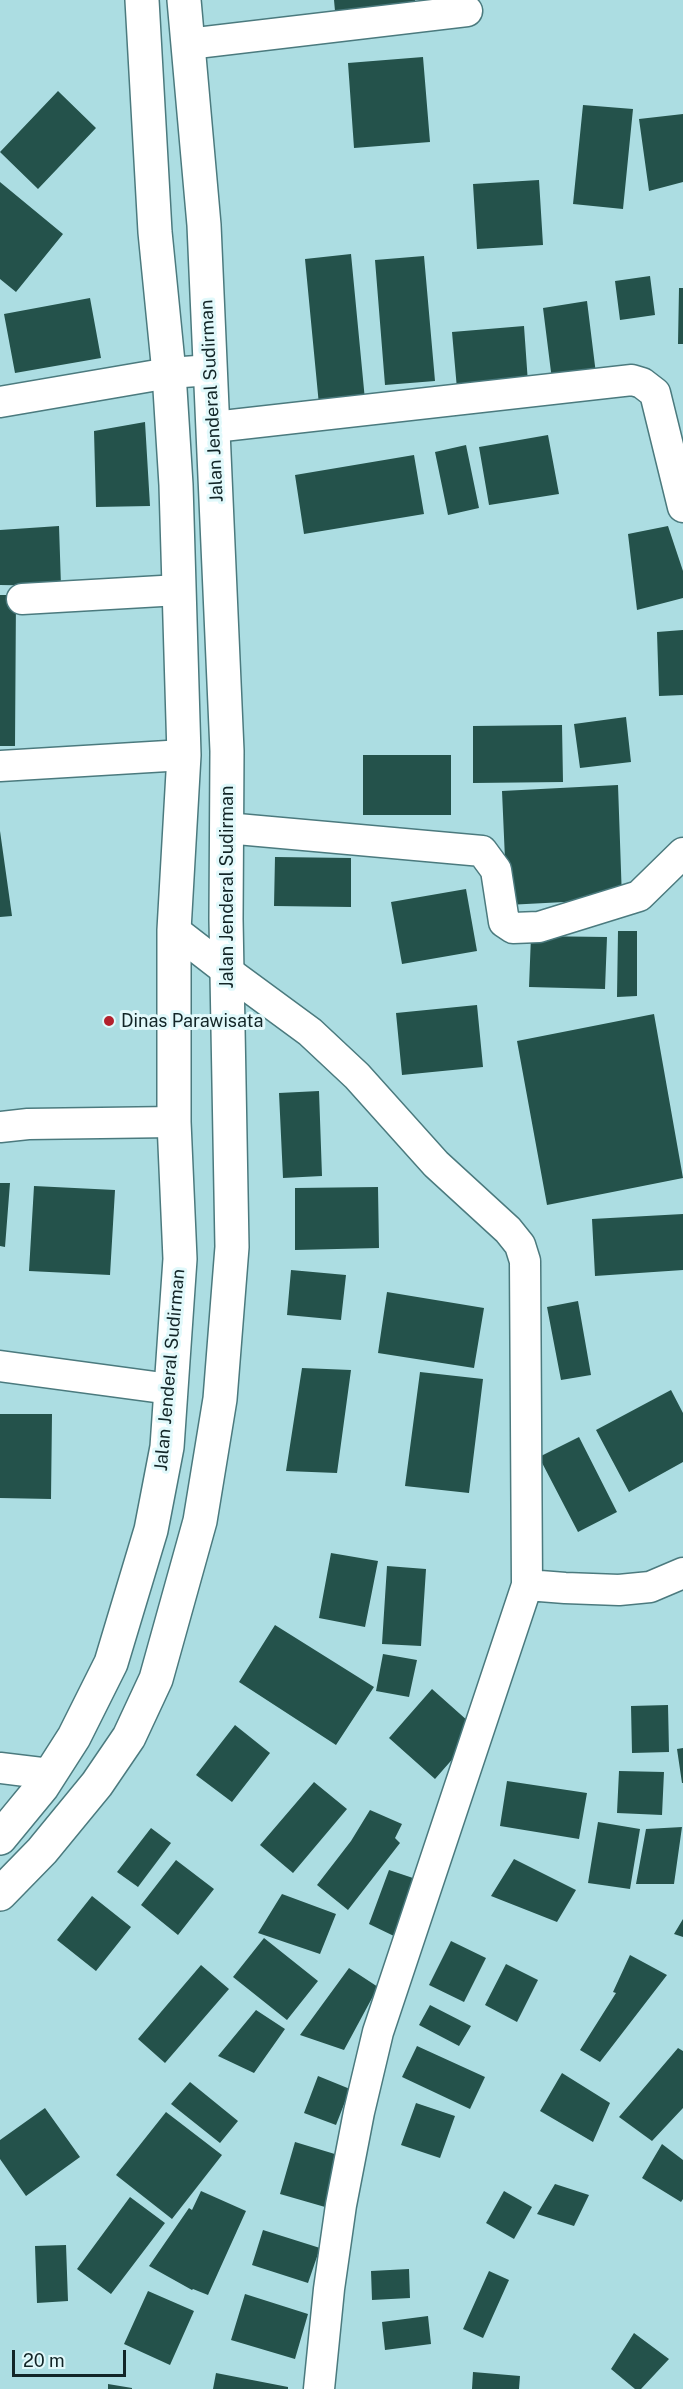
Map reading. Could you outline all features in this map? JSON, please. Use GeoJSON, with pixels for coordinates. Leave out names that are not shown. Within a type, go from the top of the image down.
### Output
{"type":"FeatureCollection","features":[{"type":"Feature","properties":{"kind":"highway","name":"Jalan Jenderal Sudirman"},"geometry":{"type":"LineString","coordinates":[[0,1838],[42,1787],[74,1737],[111,1663],[151,1530],[167,1447],[180,1259],[174,1122],[174,930],[184,755],[176,485],[169,373],[155,232],[142,0]]}},
{"type":"Feature","properties":{"kind":"highway","name":"Jalan Jenderal Sudirman"},"geometry":{"type":"LineString","coordinates":[[0,1894],[42,1851],[97,1784],[129,1737],[156,1679],[200,1521],[220,1399],[232,1247],[227,971],[227,751],[204,225],[184,0]]}},
{"type":"Feature","properties":{"kind":"street"},"geometry":{"type":"LineString","coordinates":[[188,44],[467,11]]}},
{"type":"Feature","properties":{"kind":"street"},"geometry":{"type":"LineString","coordinates":[[0,402],[169,373],[211,370]]}},
{"type":"Feature","properties":{"kind":"street"},"geometry":{"type":"LineString","coordinates":[[214,427],[632,380],[642,383],[655,393],[683,507]]}},
{"type":"Feature","properties":{"kind":"street"},"geometry":{"type":"LineString","coordinates":[[21,598],[178,590]]}},
{"type":"Feature","properties":{"kind":"street"},"geometry":{"type":"LineString","coordinates":[[0,766],[184,755]]}},
{"type":"Feature","properties":{"kind":"street"},"geometry":{"type":"LineString","coordinates":[[226,828],[482,851],[496,870],[504,922],[513,927],[539,927],[639,896],[683,853]]}},
{"type":"Feature","properties":{"kind":"street"},"geometry":{"type":"LineString","coordinates":[[174,930],[326,1046],[357,1076],[436,1164],[508,1230],[520,1245],[525,1261],[527,1585],[378,2032],[359,2112],[341,2205],[329,2289],[319,2389]]}},
{"type":"Feature","properties":{"kind":"street"},"geometry":{"type":"LineString","coordinates":[[0,1127],[28,1124],[174,1122]]}},
{"type":"Feature","properties":{"kind":"street"},"geometry":{"type":"LineString","coordinates":[[0,1366],[170,1389]]}},
{"type":"Feature","properties":{"kind":"street"},"geometry":{"type":"LineString","coordinates":[[527,1585],[619,1590],[650,1587],[683,1573]]}},
{"type":"Feature","properties":{"kind":"street"},"geometry":{"type":"LineString","coordinates":[[0,1768],[50,1774]]}},
{"type":"Feature","properties":{"kind":"building"},"geometry":{"type":"Polygon","coordinates":[[[334,0],[415,0],[416,9],[336,22],[334,0]]]}},
{"type":"Feature","properties":{"kind":"building"},"geometry":{"type":"Polygon","coordinates":[[[423,57],[430,142],[354,148],[348,63],[423,57]]]}},
{"type":"Feature","properties":{"kind":"building"},"geometry":{"type":"Polygon","coordinates":[[[58,91],[96,128],[38,189],[0,152],[58,91]]]}},
{"type":"Feature","properties":{"kind":"building"},"geometry":{"type":"Polygon","coordinates":[[[583,105],[633,109],[623,209],[573,204],[583,105]]]}},
{"type":"Feature","properties":{"kind":"building"},"geometry":{"type":"Polygon","coordinates":[[[683,114],[683,182],[649,191],[639,119],[683,114]]]}},
{"type":"Feature","properties":{"kind":"building"},"geometry":{"type":"Polygon","coordinates":[[[539,180],[543,245],[477,249],[473,184],[539,180]]]}},
{"type":"Feature","properties":{"kind":"building"},"geometry":{"type":"Polygon","coordinates":[[[0,182],[63,234],[16,292],[0,279],[0,182]]]}},
{"type":"Feature","properties":{"kind":"building"},"geometry":{"type":"Polygon","coordinates":[[[351,254],[365,400],[319,405],[305,259],[351,254]]]}},
{"type":"Feature","properties":{"kind":"building"},"geometry":{"type":"Polygon","coordinates":[[[424,256],[435,381],[385,385],[375,260],[424,256]]]}},
{"type":"Feature","properties":{"kind":"building"},"geometry":{"type":"Polygon","coordinates":[[[650,276],[655,315],[620,320],[615,281],[650,276]]]}},
{"type":"Feature","properties":{"kind":"building"},"geometry":{"type":"Polygon","coordinates":[[[679,288],[683,288],[683,344],[678,344],[679,288]]]}},
{"type":"Feature","properties":{"kind":"building"},"geometry":{"type":"Polygon","coordinates":[[[90,298],[101,358],[15,373],[4,314],[90,298]]]}},
{"type":"Feature","properties":{"kind":"building"},"geometry":{"type":"Polygon","coordinates":[[[587,301],[596,374],[552,380],[543,308],[587,301]]]}},
{"type":"Feature","properties":{"kind":"building"},"geometry":{"type":"Polygon","coordinates":[[[524,326],[528,383],[457,389],[452,332],[524,326]]]}},
{"type":"Feature","properties":{"kind":"building"},"geometry":{"type":"Polygon","coordinates":[[[145,422],[150,506],[96,507],[94,431],[145,422]]]}},
{"type":"Feature","properties":{"kind":"building"},"geometry":{"type":"Polygon","coordinates":[[[548,435],[559,494],[489,505],[479,447],[548,435]]]}},
{"type":"Feature","properties":{"kind":"building"},"geometry":{"type":"Polygon","coordinates":[[[466,445],[479,508],[448,515],[435,452],[466,445]]]}},
{"type":"Feature","properties":{"kind":"building"},"geometry":{"type":"Polygon","coordinates":[[[414,455],[424,514],[304,534],[295,475],[414,455]]]}},
{"type":"Feature","properties":{"kind":"building"},"geometry":{"type":"Polygon","coordinates":[[[59,526],[61,586],[0,585],[0,530],[59,526]]]}},
{"type":"Feature","properties":{"kind":"building"},"geometry":{"type":"Polygon","coordinates":[[[668,526],[683,571],[683,598],[637,610],[628,534],[668,526]]]}},
{"type":"Feature","properties":{"kind":"building"},"geometry":{"type":"Polygon","coordinates":[[[0,595],[16,595],[15,746],[0,746],[0,595]]]}},
{"type":"Feature","properties":{"kind":"building"},"geometry":{"type":"Polygon","coordinates":[[[683,630],[683,695],[659,696],[657,632],[683,630]]]}},
{"type":"Feature","properties":{"kind":"building"},"geometry":{"type":"Polygon","coordinates":[[[626,717],[631,762],[580,768],[574,724],[626,717]]]}},
{"type":"Feature","properties":{"kind":"building"},"geometry":{"type":"Polygon","coordinates":[[[562,725],[563,782],[473,783],[473,726],[562,725]]]}},
{"type":"Feature","properties":{"kind":"building"},"geometry":{"type":"Polygon","coordinates":[[[363,755],[451,755],[451,815],[363,815],[363,755]]]}},
{"type":"Feature","properties":{"kind":"building"},"geometry":{"type":"Polygon","coordinates":[[[618,785],[622,899],[507,905],[502,791],[618,785]]]}},
{"type":"Feature","properties":{"kind":"building"},"geometry":{"type":"Polygon","coordinates":[[[0,831],[12,916],[0,917],[0,831]]]}},
{"type":"Feature","properties":{"kind":"building"},"geometry":{"type":"Polygon","coordinates":[[[275,857],[351,858],[351,907],[274,906],[275,857]]]}},
{"type":"Feature","properties":{"kind":"building"},"geometry":{"type":"Polygon","coordinates":[[[466,889],[477,951],[402,964],[391,902],[466,889]]]}},
{"type":"Feature","properties":{"kind":"building"},"geometry":{"type":"Polygon","coordinates":[[[618,931],[637,931],[637,996],[617,997],[618,931]]]}},
{"type":"Feature","properties":{"kind":"building"},"geometry":{"type":"Polygon","coordinates":[[[531,936],[607,937],[605,989],[529,987],[531,936]]]}},
{"type":"Feature","properties":{"kind":"building"},"geometry":{"type":"Polygon","coordinates":[[[477,1005],[483,1067],[402,1075],[396,1013],[477,1005]]]}},
{"type":"Feature","properties":{"kind":"building"},"geometry":{"type":"Polygon","coordinates":[[[654,1014],[683,1178],[547,1205],[517,1041],[654,1014]]]}},
{"type":"Feature","properties":{"kind":"building"},"geometry":{"type":"Polygon","coordinates":[[[319,1091],[322,1176],[283,1178],[279,1093],[319,1091]]]}},
{"type":"Feature","properties":{"kind":"building"},"geometry":{"type":"Polygon","coordinates":[[[0,1183],[10,1183],[5,1247],[0,1246],[0,1183]]]}},
{"type":"Feature","properties":{"kind":"building"},"geometry":{"type":"Polygon","coordinates":[[[34,1186],[115,1190],[110,1275],[29,1271],[34,1186]]]}},
{"type":"Feature","properties":{"kind":"building"},"geometry":{"type":"Polygon","coordinates":[[[378,1187],[379,1248],[295,1250],[295,1188],[378,1187]]]}},
{"type":"Feature","properties":{"kind":"building"},"geometry":{"type":"Polygon","coordinates":[[[683,1214],[683,1270],[595,1276],[592,1219],[683,1214]]]}},
{"type":"Feature","properties":{"kind":"building"},"geometry":{"type":"Polygon","coordinates":[[[291,1270],[346,1275],[341,1320],[287,1315],[291,1270]]]}},
{"type":"Feature","properties":{"kind":"building"},"geometry":{"type":"Polygon","coordinates":[[[387,1292],[484,1308],[474,1368],[378,1353],[387,1292]]]}},
{"type":"Feature","properties":{"kind":"building"},"geometry":{"type":"Polygon","coordinates":[[[578,1301],[591,1375],[561,1380],[547,1307],[578,1301]]]}},
{"type":"Feature","properties":{"kind":"building"},"geometry":{"type":"Polygon","coordinates":[[[302,1368],[351,1370],[337,1473],[286,1471],[302,1368]]]}},
{"type":"Feature","properties":{"kind":"building"},"geometry":{"type":"Polygon","coordinates":[[[420,1372],[483,1379],[469,1493],[405,1486],[420,1372]]]}},
{"type":"Feature","properties":{"kind":"building"},"geometry":{"type":"Polygon","coordinates":[[[671,1390],[683,1413],[683,1462],[629,1492],[596,1430],[671,1390]]]}},
{"type":"Feature","properties":{"kind":"building"},"geometry":{"type":"Polygon","coordinates":[[[0,1414],[52,1414],[51,1499],[0,1498],[0,1414]]]}},
{"type":"Feature","properties":{"kind":"building"},"geometry":{"type":"Polygon","coordinates":[[[579,1437],[617,1512],[578,1532],[539,1457],[579,1437]]]}},
{"type":"Feature","properties":{"kind":"building"},"geometry":{"type":"Polygon","coordinates":[[[331,1553],[378,1561],[365,1627],[319,1618],[331,1553]]]}},
{"type":"Feature","properties":{"kind":"building"},"geometry":{"type":"Polygon","coordinates":[[[387,1566],[426,1569],[421,1646],[382,1644],[387,1566]]]}},
{"type":"Feature","properties":{"kind":"building"},"geometry":{"type":"Polygon","coordinates":[[[275,1625],[374,1687],[336,1745],[239,1682],[275,1625]]]}},
{"type":"Feature","properties":{"kind":"building"},"geometry":{"type":"Polygon","coordinates":[[[383,1654],[417,1660],[409,1697],[376,1691],[383,1654]]]}},
{"type":"Feature","properties":{"kind":"building"},"geometry":{"type":"Polygon","coordinates":[[[432,1689],[478,1730],[435,1779],[389,1738],[432,1689]]]}},
{"type":"Feature","properties":{"kind":"building"},"geometry":{"type":"Polygon","coordinates":[[[668,1705],[669,1752],[632,1753],[631,1706],[668,1705]]]}},
{"type":"Feature","properties":{"kind":"building"},"geometry":{"type":"Polygon","coordinates":[[[235,1725],[270,1753],[232,1802],[196,1775],[235,1725]]]}},
{"type":"Feature","properties":{"kind":"building"},"geometry":{"type":"Polygon","coordinates":[[[683,1748],[683,1783],[682,1783],[677,1749],[683,1748]]]}},
{"type":"Feature","properties":{"kind":"building"},"geometry":{"type":"Polygon","coordinates":[[[619,1771],[664,1772],[662,1815],[617,1813],[619,1771]]]}},
{"type":"Feature","properties":{"kind":"building"},"geometry":{"type":"Polygon","coordinates":[[[507,1781],[587,1793],[579,1839],[500,1826],[507,1781]]]}},
{"type":"Feature","properties":{"kind":"building"},"geometry":{"type":"Polygon","coordinates":[[[314,1782],[347,1809],[293,1873],[260,1845],[314,1782]]]}},
{"type":"Feature","properties":{"kind":"building"},"geometry":{"type":"Polygon","coordinates":[[[370,1810],[402,1824],[395,1838],[400,1843],[348,1910],[317,1885],[351,1841],[370,1810]]]}},
{"type":"Feature","properties":{"kind":"building"},"geometry":{"type":"Polygon","coordinates":[[[598,1822],[640,1829],[630,1889],[588,1883],[598,1822]]]}},
{"type":"Feature","properties":{"kind":"building"},"geometry":{"type":"Polygon","coordinates":[[[682,1827],[674,1884],[636,1884],[646,1829],[682,1827]]]}},
{"type":"Feature","properties":{"kind":"building"},"geometry":{"type":"Polygon","coordinates":[[[151,1828],[171,1843],[138,1887],[117,1872],[151,1828]]]}},
{"type":"Feature","properties":{"kind":"building"},"geometry":{"type":"Polygon","coordinates":[[[514,1859],[576,1890],[557,1922],[491,1896],[514,1859]]]}},
{"type":"Feature","properties":{"kind":"building"},"geometry":{"type":"Polygon","coordinates":[[[176,1860],[214,1889],[178,1935],[141,1905],[176,1860]]]}},
{"type":"Feature","properties":{"kind":"building"},"geometry":{"type":"Polygon","coordinates":[[[389,1870],[419,1880],[396,1937],[369,1924],[389,1870]]]}},
{"type":"Feature","properties":{"kind":"building"},"geometry":{"type":"Polygon","coordinates":[[[282,1894],[336,1914],[320,1954],[258,1933],[282,1894]]]}},
{"type":"Feature","properties":{"kind":"building"},"geometry":{"type":"Polygon","coordinates":[[[92,1896],[131,1927],[96,1971],[57,1940],[92,1896]]]}},
{"type":"Feature","properties":{"kind":"building"},"geometry":{"type":"Polygon","coordinates":[[[683,1919],[683,1937],[674,1934],[683,1919]]]}},
{"type":"Feature","properties":{"kind":"building"},"geometry":{"type":"Polygon","coordinates":[[[264,1938],[318,1981],[287,2020],[233,1977],[264,1938]]]}},
{"type":"Feature","properties":{"kind":"building"},"geometry":{"type":"Polygon","coordinates":[[[451,1941],[486,1958],[464,2002],[429,1985],[451,1941]]]}},
{"type":"Feature","properties":{"kind":"building"},"geometry":{"type":"Polygon","coordinates":[[[630,1955],[667,1975],[600,2062],[580,2050],[616,1993],[613,1992],[630,1955]]]}},
{"type":"Feature","properties":{"kind":"building"},"geometry":{"type":"Polygon","coordinates":[[[506,1964],[538,1980],[517,2022],[485,2005],[506,1964]]]}},
{"type":"Feature","properties":{"kind":"building"},"geometry":{"type":"Polygon","coordinates":[[[201,1965],[229,1989],[165,2063],[138,2039],[201,1965]]]}},
{"type":"Feature","properties":{"kind":"building"},"geometry":{"type":"Polygon","coordinates":[[[349,1968],[378,1987],[344,2050],[300,2035],[349,1968]]]}},
{"type":"Feature","properties":{"kind":"building"},"geometry":{"type":"Polygon","coordinates":[[[430,2005],[471,2026],[459,2046],[419,2025],[430,2005]]]}},
{"type":"Feature","properties":{"kind":"building"},"geometry":{"type":"Polygon","coordinates":[[[256,2010],[285,2029],[254,2073],[218,2056],[256,2010]]]}},
{"type":"Feature","properties":{"kind":"building"},"geometry":{"type":"Polygon","coordinates":[[[417,2046],[485,2077],[470,2109],[402,2077],[417,2046]]]}},
{"type":"Feature","properties":{"kind":"building"},"geometry":{"type":"Polygon","coordinates":[[[678,2048],[683,2051],[683,2108],[652,2141],[619,2117],[678,2048]]]}},
{"type":"Feature","properties":{"kind":"building"},"geometry":{"type":"Polygon","coordinates":[[[562,2073],[610,2103],[593,2142],[540,2111],[562,2073]]]}},
{"type":"Feature","properties":{"kind":"building"},"geometry":{"type":"Polygon","coordinates":[[[318,2076],[350,2089],[336,2125],[304,2113],[318,2076]]]}},
{"type":"Feature","properties":{"kind":"building"},"geometry":{"type":"Polygon","coordinates":[[[190,2082],[238,2121],[220,2143],[171,2104],[190,2082]]]}},
{"type":"Feature","properties":{"kind":"building"},"geometry":{"type":"Polygon","coordinates":[[[416,2103],[455,2116],[440,2158],[401,2145],[416,2103]]]}},
{"type":"Feature","properties":{"kind":"building"},"geometry":{"type":"Polygon","coordinates":[[[45,2108],[80,2157],[26,2196],[0,2159],[0,2140],[45,2108]]]}},
{"type":"Feature","properties":{"kind":"building"},"geometry":{"type":"Polygon","coordinates":[[[166,2112],[222,2155],[172,2219],[116,2175],[166,2112]]]}},
{"type":"Feature","properties":{"kind":"building"},"geometry":{"type":"Polygon","coordinates":[[[295,2142],[348,2158],[332,2209],[280,2194],[295,2142]]]}},
{"type":"Feature","properties":{"kind":"building"},"geometry":{"type":"Polygon","coordinates":[[[662,2144],[683,2160],[683,2199],[681,2202],[642,2178],[662,2144]]]}},
{"type":"Feature","properties":{"kind":"building"},"geometry":{"type":"Polygon","coordinates":[[[555,2184],[589,2195],[574,2226],[537,2214],[555,2184]]]}},
{"type":"Feature","properties":{"kind":"building"},"geometry":{"type":"Polygon","coordinates":[[[201,2191],[246,2211],[208,2295],[192,2290],[149,2266],[189,2208],[192,2210],[201,2191]]]}},
{"type":"Feature","properties":{"kind":"building"},"geometry":{"type":"Polygon","coordinates":[[[504,2191],[532,2207],[514,2239],[486,2223],[504,2191]]]}},
{"type":"Feature","properties":{"kind":"building"},"geometry":{"type":"Polygon","coordinates":[[[130,2197],[165,2223],[111,2294],[77,2269],[130,2197]]]}},
{"type":"Feature","properties":{"kind":"building"},"geometry":{"type":"Polygon","coordinates":[[[263,2230],[320,2248],[308,2283],[252,2265],[263,2230]]]}},
{"type":"Feature","properties":{"kind":"building"},"geometry":{"type":"Polygon","coordinates":[[[66,2245],[68,2301],[37,2303],[35,2246],[66,2245]]]}},
{"type":"Feature","properties":{"kind":"building"},"geometry":{"type":"Polygon","coordinates":[[[409,2269],[410,2298],[372,2300],[371,2271],[409,2269]]]}},
{"type":"Feature","properties":{"kind":"building"},"geometry":{"type":"Polygon","coordinates":[[[489,2271],[509,2280],[483,2338],[463,2329],[489,2271]]]}},
{"type":"Feature","properties":{"kind":"building"},"geometry":{"type":"Polygon","coordinates":[[[148,2291],[194,2311],[170,2365],[124,2344],[148,2291]]]}},
{"type":"Feature","properties":{"kind":"building"},"geometry":{"type":"Polygon","coordinates":[[[245,2294],[308,2314],[295,2359],[231,2340],[245,2294]]]}},
{"type":"Feature","properties":{"kind":"building"},"geometry":{"type":"Polygon","coordinates":[[[428,2316],[431,2344],[385,2350],[382,2322],[428,2316]]]}},
{"type":"Feature","properties":{"kind":"building"},"geometry":{"type":"Polygon","coordinates":[[[634,2333],[669,2359],[641,2389],[635,2389],[611,2369],[634,2333]]]}},
{"type":"Feature","properties":{"kind":"building"},"geometry":{"type":"Polygon","coordinates":[[[473,2372],[520,2376],[519,2389],[472,2389],[473,2372]]]}},
{"type":"Feature","properties":{"kind":"building"},"geometry":{"type":"Polygon","coordinates":[[[216,2373],[288,2387],[288,2389],[213,2389],[216,2373]]]}},
{"type":"Feature","properties":{"kind":"building"},"geometry":{"type":"Polygon","coordinates":[[[108,2384],[132,2388],[132,2389],[108,2389],[108,2384]]]}},
{"type":"Feature","properties":{"kind":"place","name":"Dinas Parawisata"},"geometry":{"type":"Point","coordinates":[109,1021]}}]}
